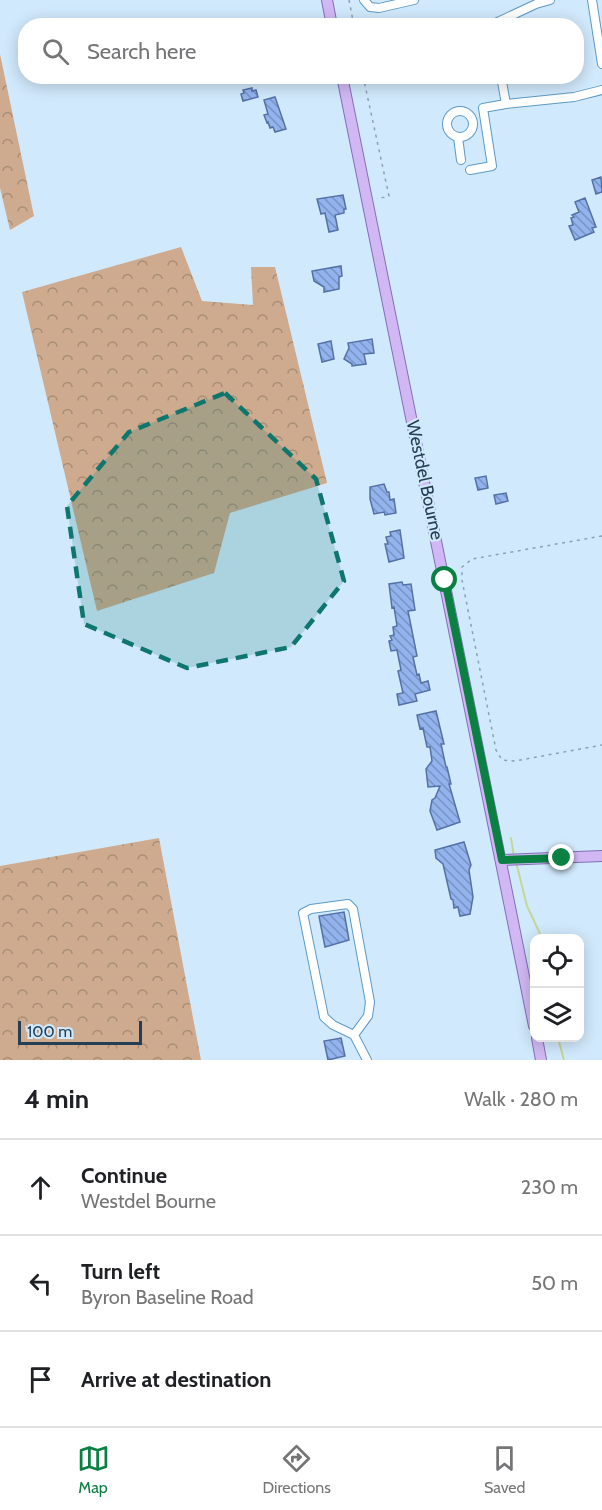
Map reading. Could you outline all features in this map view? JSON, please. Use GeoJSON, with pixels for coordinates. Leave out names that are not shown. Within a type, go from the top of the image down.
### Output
{"type":"FeatureCollection","features":[{"type":"Feature","properties":{"kind":"main road"},"geometry":{"type":"LineString","coordinates":[[327,0],[330,18]]}},
{"type":"Feature","properties":{"kind":"main road","name":"Westdel Bourne"},"geometry":{"type":"LineString","coordinates":[[344,84],[530,1005]]}},
{"type":"Feature","properties":{"kind":"main road"},"geometry":{"type":"LineString","coordinates":[[502,860],[602,856]]}},
{"type":"Feature","properties":{"kind":"main road"},"geometry":{"type":"LineString","coordinates":[[538,1042],[541,1060]]}},
{"type":"Feature","properties":{"kind":"street"},"geometry":{"type":"LineString","coordinates":[[364,0],[370,7],[379,8],[414,0]]}},
{"type":"Feature","properties":{"kind":"street"},"geometry":{"type":"LineString","coordinates":[[504,18],[535,2],[550,0]]}},
{"type":"Feature","properties":{"kind":"street"},"geometry":{"type":"LineString","coordinates":[[592,0],[602,64]]}},
{"type":"Feature","properties":{"kind":"street"},"geometry":{"type":"LineString","coordinates":[[502,84],[506,104]]}},
{"type":"Feature","properties":{"kind":"street"},"geometry":{"type":"LineString","coordinates":[[468,115],[472,122],[471,130],[466,136],[458,137],[450,133],[447,121],[456,112],[468,115],[483,108],[574,97],[602,90]]}},
{"type":"Feature","properties":{"kind":"street"},"geometry":{"type":"LineString","coordinates":[[470,170],[492,166],[483,108]]}},
{"type":"Feature","properties":{"kind":"street"},"geometry":{"type":"LineString","coordinates":[[458,137],[461,160]]}},
{"type":"Feature","properties":{"kind":"street"},"geometry":{"type":"LineString","coordinates":[[354,1035],[368,1017],[370,1002],[353,909],[348,904],[311,909],[303,913],[324,1017],[333,1025],[354,1035],[367,1060]]}},
{"type":"Feature","properties":{"kind":"path"},"geometry":{"type":"LineString","coordinates":[[349,0],[352,18]]}},
{"type":"Feature","properties":{"kind":"path"},"geometry":{"type":"LineString","coordinates":[[365,84],[389,196],[368,200]]}},
{"type":"Feature","properties":{"kind":"path"},"geometry":{"type":"LineString","coordinates":[[602,536],[472,559],[462,567],[462,580],[496,750],[502,760],[515,761],[602,745]]}},
{"type":"Feature","properties":{"kind":"highlighted area"},"geometry":{"type":"Polygon","coordinates":[[[225,393],[316,479],[344,581],[291,647],[187,668],[84,624],[67,506],[129,432],[225,393]]]}},
{"type":"Feature","properties":{"kind":"green space"},"geometry":{"type":"Polygon","coordinates":[[[0,54],[34,216],[10,230],[0,188],[0,54]]]}},
{"type":"Feature","properties":{"kind":"green space"},"geometry":{"type":"Polygon","coordinates":[[[181,247],[202,301],[253,305],[251,267],[275,267],[327,483],[230,513],[214,573],[97,611],[22,292],[181,247]]]}},
{"type":"Feature","properties":{"kind":"green space"},"geometry":{"type":"Polygon","coordinates":[[[159,838],[201,1060],[0,1060],[0,866],[159,838]]]}},
{"type":"Feature","properties":{"kind":"building"},"geometry":{"type":"Polygon","coordinates":[[[252,88],[252,91],[256,90],[258,97],[243,101],[241,94],[244,93],[243,90],[252,88]]]}},
{"type":"Feature","properties":{"kind":"building"},"geometry":{"type":"Polygon","coordinates":[[[275,97],[286,129],[275,132],[273,127],[270,128],[264,115],[268,114],[264,100],[275,97]]]}},
{"type":"Feature","properties":{"kind":"building"},"geometry":{"type":"Polygon","coordinates":[[[601,177],[602,192],[596,194],[592,180],[601,177]]]}},
{"type":"Feature","properties":{"kind":"building"},"geometry":{"type":"Polygon","coordinates":[[[343,195],[346,209],[344,213],[335,215],[338,230],[329,232],[325,213],[321,214],[317,199],[343,195]]]}},
{"type":"Feature","properties":{"kind":"building"},"geometry":{"type":"Polygon","coordinates":[[[585,198],[596,227],[592,228],[594,232],[575,240],[569,226],[573,225],[572,215],[579,212],[575,202],[585,198]]]}},
{"type":"Feature","properties":{"kind":"building"},"geometry":{"type":"Polygon","coordinates":[[[341,266],[342,276],[339,277],[339,289],[324,292],[324,287],[314,281],[312,271],[341,266]]]}},
{"type":"Feature","properties":{"kind":"building"},"geometry":{"type":"Polygon","coordinates":[[[372,339],[374,353],[364,354],[366,364],[352,366],[344,359],[349,348],[348,343],[372,339]]]}},
{"type":"Feature","properties":{"kind":"building"},"geometry":{"type":"Polygon","coordinates":[[[331,341],[334,359],[322,362],[318,344],[331,341]]]}},
{"type":"Feature","properties":{"kind":"building"},"geometry":{"type":"Polygon","coordinates":[[[486,476],[488,488],[478,490],[475,478],[486,476]]]}},
{"type":"Feature","properties":{"kind":"building"},"geometry":{"type":"Polygon","coordinates":[[[384,484],[389,492],[390,500],[394,499],[396,513],[374,514],[370,487],[384,484]]]}},
{"type":"Feature","properties":{"kind":"building"},"geometry":{"type":"Polygon","coordinates":[[[506,493],[508,501],[496,504],[494,495],[506,493]]]}},
{"type":"Feature","properties":{"kind":"building"},"geometry":{"type":"Polygon","coordinates":[[[400,530],[404,558],[389,562],[385,544],[388,544],[386,537],[391,536],[390,532],[400,530]]]}},
{"type":"Feature","properties":{"kind":"building"},"geometry":{"type":"Polygon","coordinates":[[[402,582],[403,585],[411,584],[415,610],[408,611],[417,656],[413,657],[417,675],[419,674],[421,683],[428,681],[430,690],[415,694],[417,701],[399,705],[397,694],[403,693],[398,671],[401,670],[397,650],[391,651],[389,641],[392,640],[390,636],[394,635],[393,627],[397,626],[389,584],[402,582]]]}},
{"type":"Feature","properties":{"kind":"building"},"geometry":{"type":"Polygon","coordinates":[[[436,711],[444,744],[441,744],[451,784],[449,784],[460,822],[437,830],[430,811],[432,800],[440,786],[428,787],[426,769],[432,761],[430,747],[427,747],[423,728],[420,729],[417,715],[436,711]]]}},
{"type":"Feature","properties":{"kind":"building"},"geometry":{"type":"Polygon","coordinates":[[[464,842],[471,865],[469,870],[473,897],[470,914],[460,916],[458,907],[454,908],[443,864],[436,858],[435,850],[464,842]]]}},
{"type":"Feature","properties":{"kind":"building"},"geometry":{"type":"Polygon","coordinates":[[[344,912],[349,940],[325,947],[319,916],[344,912]]]}},
{"type":"Feature","properties":{"kind":"building"},"geometry":{"type":"Polygon","coordinates":[[[341,1038],[345,1056],[328,1060],[324,1041],[341,1038]]]}},
{"type":"Feature","properties":{"kind":"waterway"},"geometry":{"type":"LineString","coordinates":[[511,838],[514,857]]}},
{"type":"Feature","properties":{"kind":"waterway"},"geometry":{"type":"LineString","coordinates":[[516,862],[527,906],[540,934]]}},
{"type":"Feature","properties":{"kind":"waterway"},"geometry":{"type":"LineString","coordinates":[[559,1042],[564,1060]]}},
{"type":"Feature","properties":{"kind":"route"},"geometry":{"type":"LineString","coordinates":[[445,580],[502,860],[562,858]]}}]}
